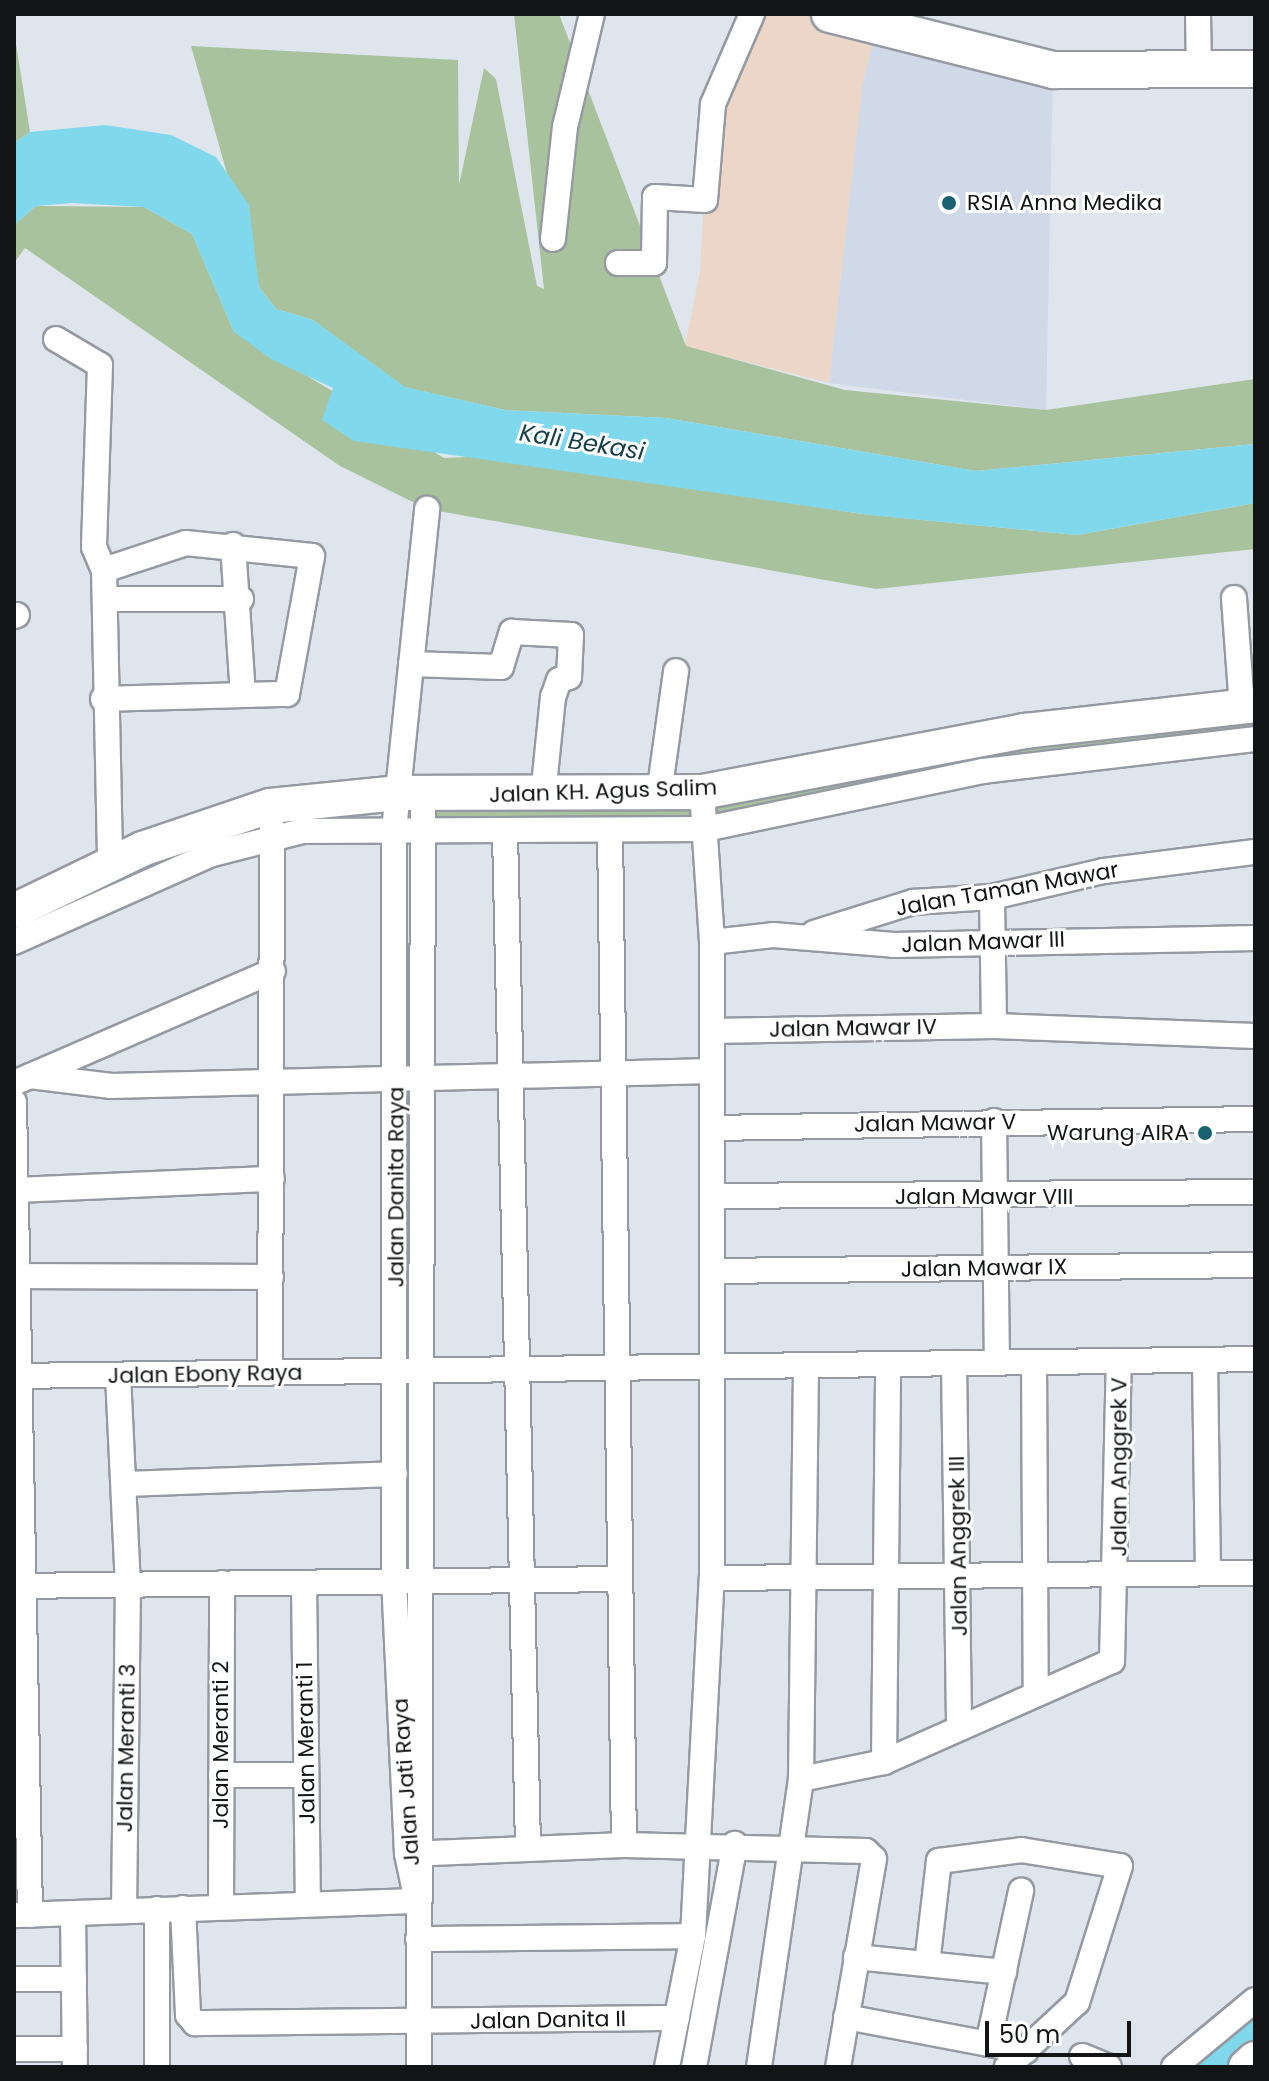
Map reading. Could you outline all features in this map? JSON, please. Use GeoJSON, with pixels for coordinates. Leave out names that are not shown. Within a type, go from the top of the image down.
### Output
{"type":"FeatureCollection","features":[{"type":"Feature","properties":{"kind":"main road"},"geometry":{"type":"LineString","coordinates":[[830,14],[1015,65],[1080,73],[1255,69]]}},
{"type":"Feature","properties":{"kind":"street"},"geometry":{"type":"LineString","coordinates":[[553,239],[565,127],[592,14]]}},
{"type":"Feature","properties":{"kind":"street"},"geometry":{"type":"LineString","coordinates":[[618,263],[654,263],[655,197],[705,200],[713,104],[752,14]]}},
{"type":"Feature","properties":{"kind":"street"},"geometry":{"type":"LineString","coordinates":[[1198,14],[1199,70]]}},
{"type":"Feature","properties":{"kind":"street"},"geometry":{"type":"LineString","coordinates":[[56,339],[100,365],[94,547],[104,570],[103,699],[110,865]]}},
{"type":"Feature","properties":{"kind":"street"},"geometry":{"type":"LineString","coordinates":[[411,793],[411,664],[427,509]]}},
{"type":"Feature","properties":{"kind":"street"},"geometry":{"type":"LineString","coordinates":[[103,699],[287,694],[312,556],[233,545],[166,544],[104,570]]}},
{"type":"Feature","properties":{"kind":"street"},"geometry":{"type":"LineString","coordinates":[[233,545],[241,599],[243,695]]}},
{"type":"Feature","properties":{"kind":"street"},"geometry":{"type":"LineString","coordinates":[[1234,598],[1248,706]]}},
{"type":"Feature","properties":{"kind":"street"},"geometry":{"type":"LineString","coordinates":[[105,599],[241,599]]}},
{"type":"Feature","properties":{"kind":"street"},"geometry":{"type":"LineString","coordinates":[[411,664],[501,667],[512,632],[571,635],[569,677],[559,680],[553,697],[543,795]]}},
{"type":"Feature","properties":{"kind":"street"},"geometry":{"type":"LineString","coordinates":[[659,794],[676,671]]}},
{"type":"Feature","properties":{"kind":"street","name":"Jalan KH. Agus Salim"},"geometry":{"type":"LineString","coordinates":[[14,911],[110,865],[270,806],[411,793],[543,795],[702,792],[1025,731],[1248,706]]}},
{"type":"Feature","properties":{"kind":"street"},"geometry":{"type":"LineString","coordinates":[[14,942],[212,854],[272,843],[302,831],[505,833],[705,829],[983,771],[1255,739]]}},
{"type":"Feature","properties":{"kind":"street"},"geometry":{"type":"LineString","coordinates":[[667,2067],[693,1936],[712,1578],[712,942],[702,792]]}},
{"type":"Feature","properties":{"kind":"street","name":"Jalan Danita Raya"},"geometry":{"type":"LineString","coordinates":[[394,1582],[394,830],[411,793]]}},
{"type":"Feature","properties":{"kind":"street","name":"Jalan Danita Raya"},"geometry":{"type":"LineString","coordinates":[[411,793],[422,831],[422,1581]]}},
{"type":"Feature","properties":{"kind":"street"},"geometry":{"type":"LineString","coordinates":[[270,806],[273,971],[270,1373]]}},
{"type":"Feature","properties":{"kind":"street"},"geometry":{"type":"LineString","coordinates":[[610,831],[624,1845]]}},
{"type":"Feature","properties":{"kind":"street"},"geometry":{"type":"LineString","coordinates":[[505,833],[528,1849]]}},
{"type":"Feature","properties":{"kind":"street","name":"Jalan Taman Mawar"},"geometry":{"type":"LineString","coordinates":[[809,935],[913,902],[992,897],[1104,871],[1255,852]]}},
{"type":"Feature","properties":{"kind":"street"},"geometry":{"type":"LineString","coordinates":[[992,897],[994,1026]]}},
{"type":"Feature","properties":{"kind":"street","name":"Jalan Mawar III"},"geometry":{"type":"LineString","coordinates":[[712,942],[809,935],[894,945],[993,939],[1255,938]]}},
{"type":"Feature","properties":{"kind":"street"},"geometry":{"type":"LineString","coordinates":[[22,1079],[273,971]]}},
{"type":"Feature","properties":{"kind":"street","name":"Jalan Mawar IV"},"geometry":{"type":"LineString","coordinates":[[712,1031],[994,1026],[1255,1036]]}},
{"type":"Feature","properties":{"kind":"street"},"geometry":{"type":"LineString","coordinates":[[22,1079],[84,1085],[712,1071]]}},
{"type":"Feature","properties":{"kind":"street"},"geometry":{"type":"LineString","coordinates":[[14,1102],[22,1915],[417,1901]]}},
{"type":"Feature","properties":{"kind":"street","name":"Jalan Mawar V"},"geometry":{"type":"LineString","coordinates":[[712,1128],[1255,1119]]}},
{"type":"Feature","properties":{"kind":"street"},"geometry":{"type":"LineString","coordinates":[[994,1121],[997,1362]]}},
{"type":"Feature","properties":{"kind":"street"},"geometry":{"type":"LineString","coordinates":[[17,1190],[272,1179]]}},
{"type":"Feature","properties":{"kind":"street","name":"Jalan Mawar VIII"},"geometry":{"type":"LineString","coordinates":[[712,1196],[995,1198],[1255,1192]]}},
{"type":"Feature","properties":{"kind":"street","name":"Jalan Mawar IX"},"geometry":{"type":"LineString","coordinates":[[712,1271],[1255,1265]]}},
{"type":"Feature","properties":{"kind":"street"},"geometry":{"type":"LineString","coordinates":[[16,1275],[271,1277]]}},
{"type":"Feature","properties":{"kind":"street","name":"Jalan Ebony Raya"},"geometry":{"type":"LineString","coordinates":[[17,1376],[1255,1359]]}},
{"type":"Feature","properties":{"kind":"street"},"geometry":{"type":"LineString","coordinates":[[1205,1360],[1208,1572]]}},
{"type":"Feature","properties":{"kind":"street","name":"Jalan Anggrek V"},"geometry":{"type":"LineString","coordinates":[[1036,1693],[1112,1661],[1119,1573],[1119,1361]]}},
{"type":"Feature","properties":{"kind":"street"},"geometry":{"type":"LineString","coordinates":[[801,1779],[884,1762],[1036,1693],[1034,1362]]}},
{"type":"Feature","properties":{"kind":"street","name":"Jalan Anggrek III"},"geometry":{"type":"LineString","coordinates":[[954,1363],[959,1728]]}},
{"type":"Feature","properties":{"kind":"street"},"geometry":{"type":"LineString","coordinates":[[884,1762],[889,1576],[888,1364]]}},
{"type":"Feature","properties":{"kind":"street"},"geometry":{"type":"LineString","coordinates":[[759,2067],[795,1844],[801,1779],[807,1577],[806,1365]]}},
{"type":"Feature","properties":{"kind":"street","name":"Jalan Meranti 3"},"geometry":{"type":"LineString","coordinates":[[118,1375],[128,1585],[124,1911]]}},
{"type":"Feature","properties":{"kind":"street"},"geometry":{"type":"LineString","coordinates":[[124,1484],[395,1474]]}},
{"type":"Feature","properties":{"kind":"street"},"geometry":{"type":"LineString","coordinates":[[712,1578],[1255,1573]]}},
{"type":"Feature","properties":{"kind":"street"},"geometry":{"type":"LineString","coordinates":[[20,1586],[619,1579]]}},
{"type":"Feature","properties":{"kind":"street","name":"Jalan Jati Raya"},"geometry":{"type":"LineString","coordinates":[[419,2067],[416,1854],[422,1581]]}},
{"type":"Feature","properties":{"kind":"street","name":"Jalan Jati Raya"},"geometry":{"type":"LineString","coordinates":[[394,1582],[416,1854]]}},
{"type":"Feature","properties":{"kind":"street","name":"Jalan Meranti 2"},"geometry":{"type":"LineString","coordinates":[[221,1907],[222,1583]]}},
{"type":"Feature","properties":{"kind":"street","name":"Jalan Meranti 1"},"geometry":{"type":"LineString","coordinates":[[304,1583],[308,1903]]}},
{"type":"Feature","properties":{"kind":"street"},"geometry":{"type":"LineString","coordinates":[[221,1775],[306,1775]]}},
{"type":"Feature","properties":{"kind":"street"},"geometry":{"type":"LineString","coordinates":[[694,2067],[735,1844]]}},
{"type":"Feature","properties":{"kind":"street"},"geometry":{"type":"LineString","coordinates":[[416,1854],[624,1845],[735,1844],[795,1844],[872,1854],[838,2067]]}},
{"type":"Feature","properties":{"kind":"street"},"geometry":{"type":"LineString","coordinates":[[927,1964],[939,1861],[1021,1850],[1120,1866],[1077,2002],[1007,2067]]}},
{"type":"Feature","properties":{"kind":"street"},"geometry":{"type":"LineString","coordinates":[[988,2044],[1021,1891]]}},
{"type":"Feature","properties":{"kind":"street","name":"Jalan Danita II"},"geometry":{"type":"LineString","coordinates":[[183,1908],[189,2021],[677,2018]]}},
{"type":"Feature","properties":{"kind":"street"},"geometry":{"type":"LineString","coordinates":[[157,1909],[157,2067]]}},
{"type":"Feature","properties":{"kind":"street"},"geometry":{"type":"LineString","coordinates":[[14,2049],[75,2058],[73,1913]]}},
{"type":"Feature","properties":{"kind":"street"},"geometry":{"type":"LineString","coordinates":[[418,1939],[693,1936]]}},
{"type":"Feature","properties":{"kind":"street"},"geometry":{"type":"LineString","coordinates":[[856,1957],[1004,1972]]}},
{"type":"Feature","properties":{"kind":"street"},"geometry":{"type":"LineString","coordinates":[[14,1979],[74,1979]]}},
{"type":"Feature","properties":{"kind":"street"},"geometry":{"type":"LineString","coordinates":[[1174,2067],[1255,2000]]}},
{"type":"Feature","properties":{"kind":"street"},"geometry":{"type":"LineString","coordinates":[[846,2017],[1026,2051]]}},
{"type":"Feature","properties":{"kind":"street"},"geometry":{"type":"LineString","coordinates":[[1082,2056],[1109,2067]]}},
{"type":"Feature","properties":{"kind":"street"},"geometry":{"type":"LineString","coordinates":[[1246,2067],[1255,2059]]}},
{"type":"Feature","properties":{"kind":"shaded area"},"geometry":{"type":"Polygon","coordinates":[[[752,14],[830,14],[876,29],[862,87],[829,383],[685,346],[700,272],[707,133],[752,14]]]}},
{"type":"Feature","properties":{"kind":"shaded area","name":"RSIA Anna Medika"},"geometry":{"type":"Polygon","coordinates":[[[876,29],[1053,70],[1046,410],[829,383],[862,87],[876,29]]]}},
{"type":"Feature","properties":{"kind":"green space"},"geometry":{"type":"Polygon","coordinates":[[[514,14],[559,14],[686,346],[845,390],[1046,410],[1255,379],[1255,444],[976,471],[666,418],[505,410],[404,387],[313,320],[276,309],[259,287],[191,46],[458,60],[459,185],[484,68],[496,79],[537,286],[544,289],[514,14]]]}},
{"type":"Feature","properties":{"kind":"green space"},"geometry":{"type":"Polygon","coordinates":[[[14,31],[30,132],[14,143],[14,31]]]}},
{"type":"Feature","properties":{"kind":"green space"},"geometry":{"type":"Polygon","coordinates":[[[36,206],[144,207],[192,234],[234,332],[444,458],[490,456],[862,514],[1077,535],[1255,503],[1255,549],[876,589],[427,509],[340,466],[25,248],[14,263],[14,225],[36,206]]]}},
{"type":"Feature","properties":{"kind":"green space"},"geometry":{"type":"Polygon","coordinates":[[[1255,705],[1255,739],[705,829],[422,831],[423,793],[543,795],[1255,705]]]}},
{"type":"Feature","properties":{"kind":"water","name":"Kali Bekasi"},"geometry":{"type":"Polygon","coordinates":[[[105,125],[171,135],[216,157],[249,205],[259,287],[276,309],[313,320],[405,387],[505,410],[666,418],[976,471],[1255,444],[1255,503],[1077,535],[870,515],[354,441],[322,420],[333,388],[271,359],[234,332],[192,234],[144,207],[72,203],[36,206],[14,225],[14,143],[30,132],[105,125]]]}},
{"type":"Feature","properties":{"kind":"waterway"},"geometry":{"type":"LineString","coordinates":[[1216,2067],[1255,2036]]}},
{"type":"Feature","properties":{"kind":"place","name":"RSIA Anna Medika"},"geometry":{"type":"Point","coordinates":[949,203]}},
{"type":"Feature","properties":{"kind":"place","name":"Warung AIRA"},"geometry":{"type":"Point","coordinates":[1205,1133]}}]}
